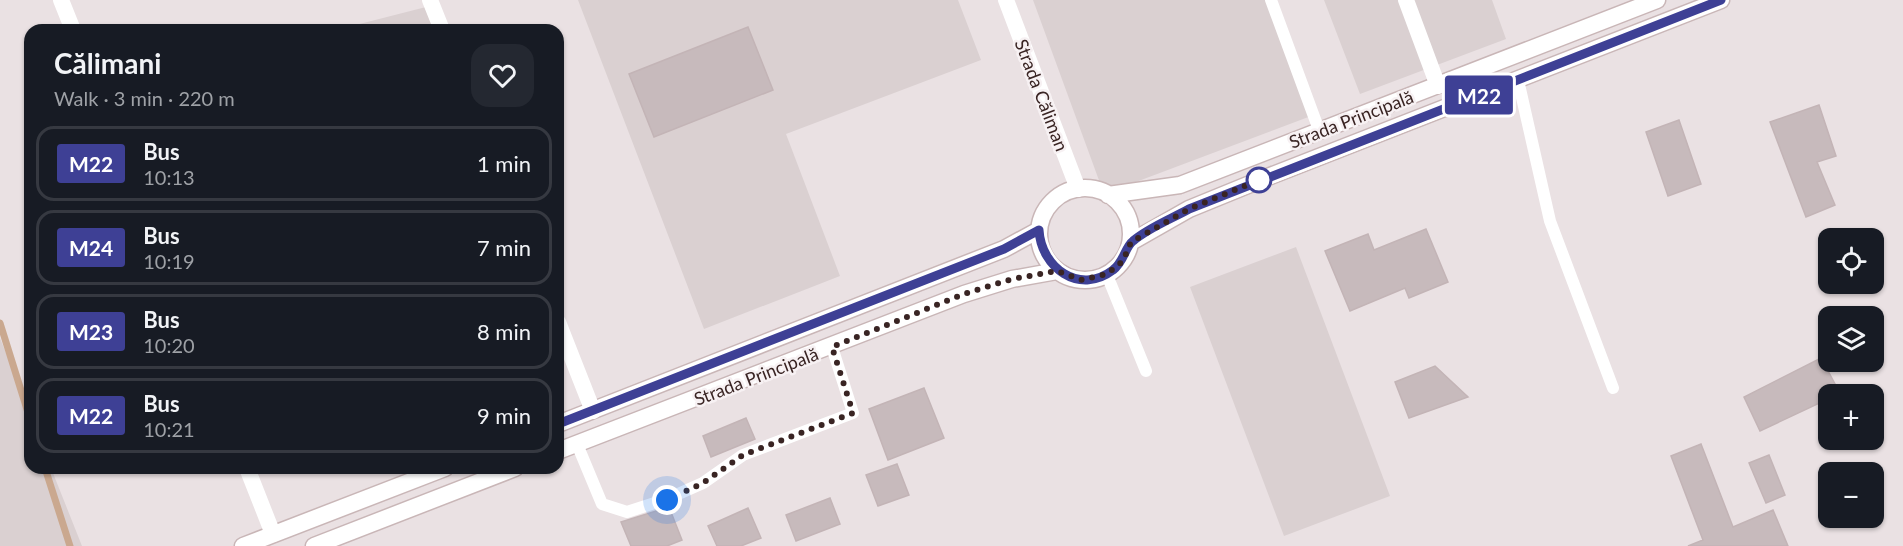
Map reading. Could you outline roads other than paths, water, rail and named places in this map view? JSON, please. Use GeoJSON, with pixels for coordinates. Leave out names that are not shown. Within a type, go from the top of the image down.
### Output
{"type":"FeatureCollection","features":[{"type":"Feature","properties":{"kind":"main road"},"geometry":{"type":"LineString","coordinates":[[61,0],[71,24]]}},
{"type":"Feature","properties":{"kind":"main road"},"geometry":{"type":"LineString","coordinates":[[430,0],[440,24]]}},
{"type":"Feature","properties":{"kind":"main road","name":"Strada Căliman"},"geometry":{"type":"LineString","coordinates":[[1006,0],[1078,189]]}},
{"type":"Feature","properties":{"kind":"main road"},"geometry":{"type":"LineString","coordinates":[[1406,0],[1438,86]]}},
{"type":"Feature","properties":{"kind":"main road","name":"Strada Principală"},"geometry":{"type":"LineString","coordinates":[[1108,195],[1179,185],[1657,0]]}},
{"type":"Feature","properties":{"kind":"main road","name":"Strada Principală"},"geometry":{"type":"LineString","coordinates":[[1131,242],[1189,209],[1721,0]]}},
{"type":"Feature","properties":{"kind":"main road"},"geometry":{"type":"LineString","coordinates":[[1078,189],[1099,190],[1108,195],[1124,210],[1129,220],[1131,242],[1123,261],[1107,274],[1082,280],[1057,271],[1043,253],[1039,230],[1042,218],[1052,203],[1066,192],[1078,189]]}},
{"type":"Feature","properties":{"kind":"main road","name":"Strada Principală"},"geometry":{"type":"LineString","coordinates":[[564,422],[1004,249],[1039,230]]}},
{"type":"Feature","properties":{"kind":"main road","name":"Strada Principală"},"geometry":{"type":"LineString","coordinates":[[564,449],[964,294],[1012,279],[1057,271]]}},
{"type":"Feature","properties":{"kind":"main road"},"geometry":{"type":"LineString","coordinates":[[564,337],[593,411]]}},
{"type":"Feature","properties":{"kind":"main road"},"geometry":{"type":"LineString","coordinates":[[249,474],[273,534]]}},
{"type":"Feature","properties":{"kind":"main road"},"geometry":{"type":"LineString","coordinates":[[243,546],[429,474]]}},
{"type":"Feature","properties":{"kind":"main road"},"geometry":{"type":"LineString","coordinates":[[314,546],[500,474]]}},
{"type":"Feature","properties":{"kind":"lane"},"geometry":{"type":"LineString","coordinates":[[1271,0],[1319,130]]}},
{"type":"Feature","properties":{"kind":"lane"},"geometry":{"type":"LineString","coordinates":[[1518,80],[1551,220],[1613,388]]}},
{"type":"Feature","properties":{"kind":"lane"},"geometry":{"type":"LineString","coordinates":[[1107,274],[1146,371]]}},
{"type":"Feature","properties":{"kind":"lane"},"geometry":{"type":"LineString","coordinates":[[577,444],[602,504],[627,513],[667,500],[703,483],[743,455],[853,413],[832,347]]}},
{"type":"Feature","properties":{"kind":"waterway"},"geometry":{"type":"LineString","coordinates":[[0,323],[24,400]]}},
{"type":"Feature","properties":{"kind":"waterway"},"geometry":{"type":"LineString","coordinates":[[47,474],[70,546]]}}]}
